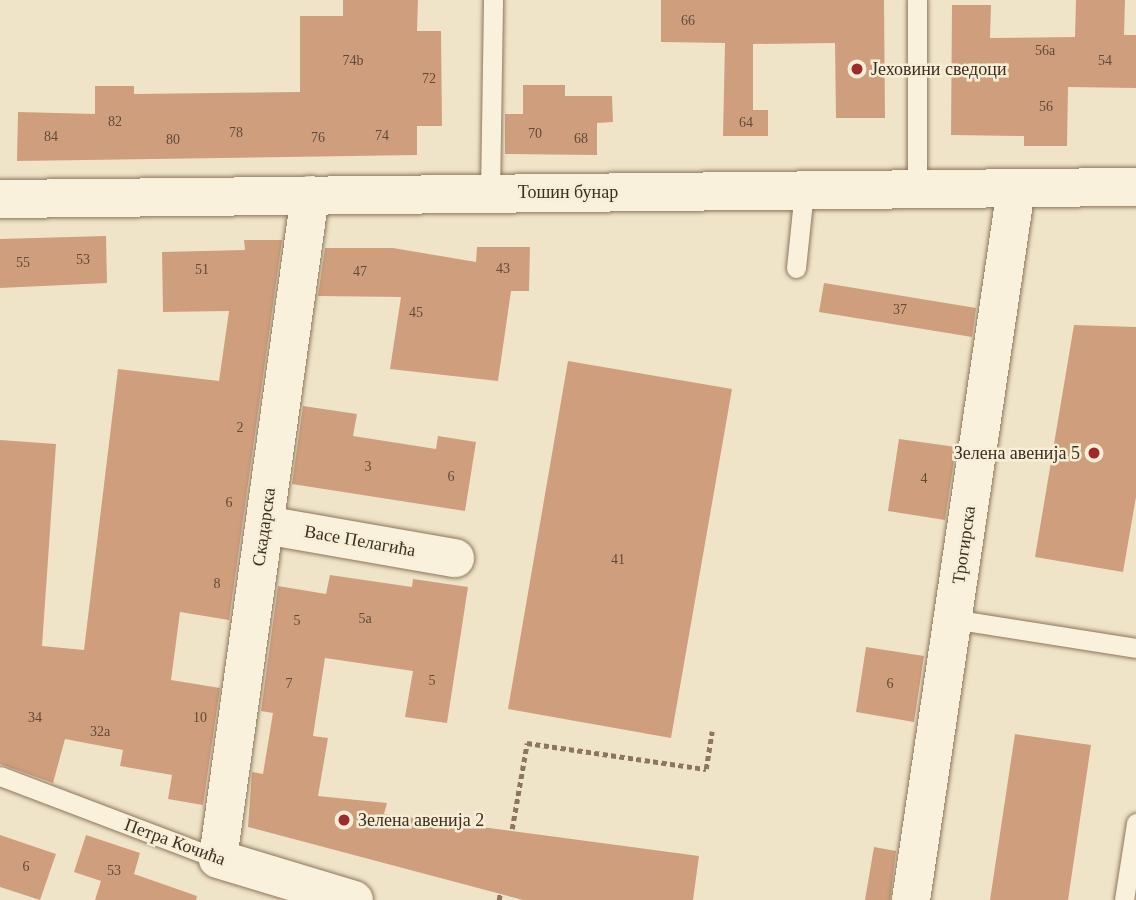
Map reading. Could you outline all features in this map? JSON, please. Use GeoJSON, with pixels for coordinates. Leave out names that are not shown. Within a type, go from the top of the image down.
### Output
{"type":"FeatureCollection","features":[{"type":"Feature","properties":{"kind":"street","name":"Тошин бунар"},"geometry":{"type":"LineString","coordinates":[[0,199],[1136,187]]}},
{"type":"Feature","properties":{"kind":"street","name":"Трогирска"},"geometry":{"type":"LineString","coordinates":[[911,900],[1016,189]]}},
{"type":"Feature","properties":{"kind":"street","name":"Скадарска"},"geometry":{"type":"LineString","coordinates":[[218,859],[310,195]]}},
{"type":"Feature","properties":{"kind":"street","name":"Васе Пелагића"},"geometry":{"type":"LineString","coordinates":[[265,525],[455,558]]}},
{"type":"Feature","properties":{"kind":"street","name":"Петра Кочића"},"geometry":{"type":"LineString","coordinates":[[218,859],[354,900]]}},
{"type":"Feature","properties":{"kind":"lane"},"geometry":{"type":"LineString","coordinates":[[490,193],[493,0]]}},
{"type":"Feature","properties":{"kind":"lane"},"geometry":{"type":"LineString","coordinates":[[917,0],[917,190]]}},
{"type":"Feature","properties":{"kind":"lane"},"geometry":{"type":"LineString","coordinates":[[796,268],[804,191]]}},
{"type":"Feature","properties":{"kind":"lane"},"geometry":{"type":"LineString","coordinates":[[953,619],[1136,648]]}},
{"type":"Feature","properties":{"kind":"lane","name":"Петра Кочића"},"geometry":{"type":"LineString","coordinates":[[0,776],[218,859]]}},
{"type":"Feature","properties":{"kind":"lane"},"geometry":{"type":"LineString","coordinates":[[1124,900],[1136,823]]}},
{"type":"Feature","properties":{"kind":"path"},"geometry":{"type":"LineString","coordinates":[[512,829],[527,743],[706,769],[712,731]]}},
{"type":"Feature","properties":{"kind":"building"},"geometry":{"type":"Polygon","coordinates":[[[343,0],[418,0],[417,31],[441,31],[442,126],[417,126],[417,155],[17,161],[18,112],[95,114],[95,86],[134,86],[134,94],[300,92],[300,16],[343,16],[343,0]]]}},
{"type":"Feature","properties":{"kind":"building"},"geometry":{"type":"Polygon","coordinates":[[[661,0],[884,0],[885,118],[836,118],[835,43],[753,44],[753,110],[768,110],[768,136],[723,136],[725,43],[661,42],[661,0]]]}},
{"type":"Feature","properties":{"kind":"building"},"geometry":{"type":"Polygon","coordinates":[[[1076,0],[1125,0],[1124,35],[1136,35],[1136,88],[1068,87],[1067,146],[1024,146],[1024,136],[951,135],[952,5],[991,5],[990,38],[1075,37],[1076,0]]]}},
{"type":"Feature","properties":{"kind":"building"},"geometry":{"type":"Polygon","coordinates":[[[523,85],[565,85],[565,96],[612,96],[613,122],[597,123],[597,155],[505,154],[505,114],[523,114],[523,85]]]}},
{"type":"Feature","properties":{"kind":"building"},"geometry":{"type":"Polygon","coordinates":[[[106,236],[107,283],[0,288],[0,239],[106,236]]]}},
{"type":"Feature","properties":{"kind":"building"},"geometry":{"type":"Polygon","coordinates":[[[244,240],[282,240],[229,620],[180,612],[171,680],[220,688],[203,805],[168,799],[172,775],[120,766],[123,750],[65,739],[53,783],[0,764],[0,440],[56,444],[42,646],[84,650],[118,369],[219,381],[229,311],[163,312],[162,252],[245,250],[244,240]]]}},
{"type":"Feature","properties":{"kind":"building"},"geometry":{"type":"Polygon","coordinates":[[[477,247],[530,247],[529,291],[511,291],[498,381],[390,369],[401,297],[318,296],[325,248],[393,248],[476,262],[477,247]]]}},
{"type":"Feature","properties":{"kind":"building"},"geometry":{"type":"Polygon","coordinates":[[[824,283],[976,308],[972,337],[819,312],[824,283]]]}},
{"type":"Feature","properties":{"kind":"building","name":"Зелена авенија 5"},"geometry":{"type":"Polygon","coordinates":[[[1074,325],[1136,327],[1136,497],[1123,572],[1035,557],[1074,325]]]}},
{"type":"Feature","properties":{"kind":"building"},"geometry":{"type":"Polygon","coordinates":[[[568,361],[732,389],[671,738],[508,709],[568,361]]]}},
{"type":"Feature","properties":{"kind":"building"},"geometry":{"type":"Polygon","coordinates":[[[303,406],[357,414],[353,436],[436,449],[438,436],[476,442],[465,511],[292,484],[303,406]]]}},
{"type":"Feature","properties":{"kind":"building"},"geometry":{"type":"Polygon","coordinates":[[[899,439],[956,447],[945,520],[888,511],[899,439]]]}},
{"type":"Feature","properties":{"kind":"building"},"geometry":{"type":"Polygon","coordinates":[[[330,575],[412,587],[413,579],[468,587],[447,723],[405,717],[413,671],[325,658],[313,736],[328,738],[318,796],[387,803],[384,814],[699,856],[693,900],[523,900],[248,827],[252,772],[263,774],[273,713],[261,711],[278,586],[326,594],[330,575]]]}},
{"type":"Feature","properties":{"kind":"building"},"geometry":{"type":"Polygon","coordinates":[[[866,647],[924,656],[914,722],[856,712],[866,647]]]}},
{"type":"Feature","properties":{"kind":"building"},"geometry":{"type":"Polygon","coordinates":[[[1015,734],[1091,745],[1068,900],[990,900],[1015,734]]]}},
{"type":"Feature","properties":{"kind":"building"},"geometry":{"type":"Polygon","coordinates":[[[0,835],[56,854],[40,900],[0,887],[0,835]]]}},
{"type":"Feature","properties":{"kind":"building"},"geometry":{"type":"Polygon","coordinates":[[[86,835],[140,853],[134,874],[197,896],[196,900],[95,900],[101,881],[74,872],[86,835]]]}},
{"type":"Feature","properties":{"kind":"building"},"geometry":{"type":"Polygon","coordinates":[[[874,847],[896,851],[890,900],[865,900],[874,847]]]}},
{"type":"Feature","properties":{"kind":"place","name":"Јеховини сведоци"},"geometry":{"type":"Point","coordinates":[857,69]}},
{"type":"Feature","properties":{"kind":"place","name":"Зелена авенија 5"},"geometry":{"type":"Point","coordinates":[1094,453]}},
{"type":"Feature","properties":{"kind":"place","name":"Зелена авенија 2"},"geometry":{"type":"Point","coordinates":[344,820]}}]}
